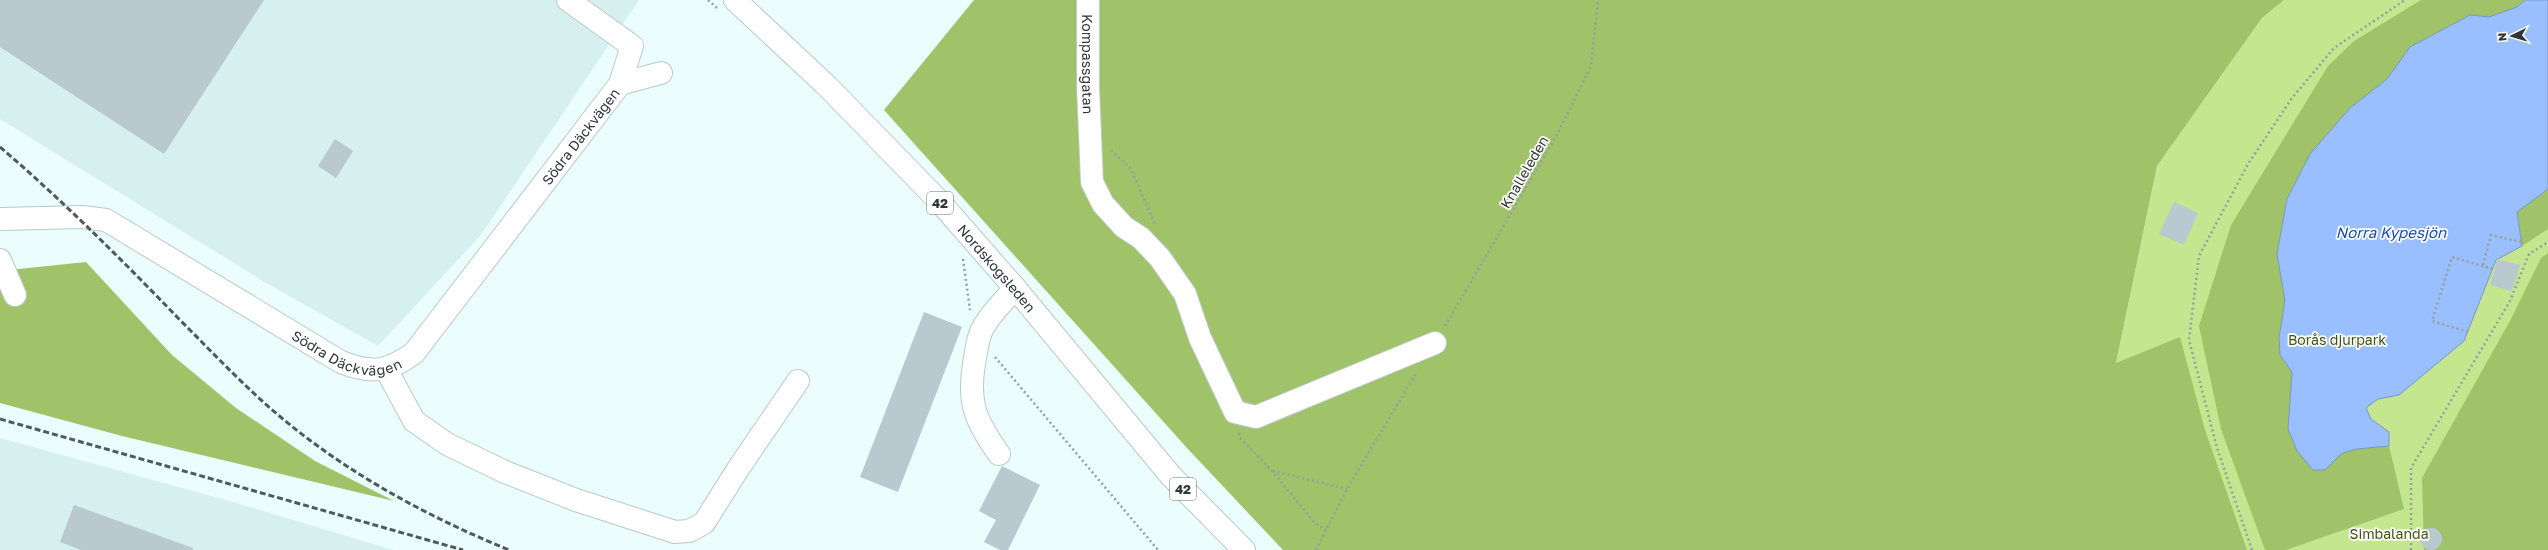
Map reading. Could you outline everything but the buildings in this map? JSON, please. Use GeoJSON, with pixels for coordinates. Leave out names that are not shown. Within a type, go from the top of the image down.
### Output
{"type":"FeatureCollection","features":[{"type":"Feature","properties":{"kind":"street"},"geometry":{"type":"LineString","coordinates":[[568,0],[632,46],[620,84]]}},
{"type":"Feature","properties":{"kind":"street","name":"Kompassgatan"},"geometry":{"type":"LineString","coordinates":[[1088,0],[1092,182],[1103,204],[1124,227],[1141,238],[1160,258],[1185,294],[1200,338],[1235,412],[1256,417],[1435,343]]}},
{"type":"Feature","properties":{"kind":"street","name":"Nordskogsleden"},"geometry":{"type":"LineString","coordinates":[[727,5],[827,86],[939,201],[1015,288],[1171,476],[1244,550]]}},
{"type":"Feature","properties":{"kind":"street","name":"Södra Däckvägen"},"geometry":{"type":"LineString","coordinates":[[0,219],[82,217],[106,220],[341,362],[358,368],[386,369],[400,363],[414,353],[620,84],[661,73]]}},
{"type":"Feature","properties":{"kind":"street"},"geometry":{"type":"LineString","coordinates":[[0,260],[15,295]]}},
{"type":"Feature","properties":{"kind":"street"},"geometry":{"type":"LineString","coordinates":[[999,454],[985,435],[977,417],[970,391],[979,338],[984,326],[1015,288]]}},
{"type":"Feature","properties":{"kind":"street"},"geometry":{"type":"LineString","coordinates":[[386,369],[414,421],[447,444],[505,472],[576,500],[675,532],[689,531],[704,523],[798,381]]}},
{"type":"Feature","properties":{"kind":"path"},"geometry":{"type":"LineString","coordinates":[[708,0],[727,5]]}},
{"type":"Feature","properties":{"kind":"path","name":"Knalleleden"},"geometry":{"type":"LineString","coordinates":[[1435,343],[1558,133],[1591,66],[1598,0]]}},
{"type":"Feature","properties":{"kind":"path"},"geometry":{"type":"LineString","coordinates":[[2252,550],[2217,448],[2189,340],[2199,256],[2248,164],[2292,98],[2334,48],[2405,0]]}},
{"type":"Feature","properties":{"kind":"path"},"geometry":{"type":"LineString","coordinates":[[2482,265],[2491,236],[2521,242]]}},
{"type":"Feature","properties":{"kind":"path"},"geometry":{"type":"LineString","coordinates":[[2411,550],[2411,468],[2510,301],[2529,254],[2548,242]]}},
{"type":"Feature","properties":{"kind":"path"},"geometry":{"type":"LineString","coordinates":[[962,256],[968,282],[971,321],[979,338],[1158,550]]}},
{"type":"Feature","properties":{"kind":"path"},"geometry":{"type":"LineString","coordinates":[[2468,332],[2432,321],[2452,256],[2493,269]]}},
{"type":"Feature","properties":{"kind":"path"},"geometry":{"type":"LineString","coordinates":[[1316,550],[1347,489],[1419,369]]}},
{"type":"Feature","properties":{"kind":"path"},"geometry":{"type":"LineString","coordinates":[[1240,438],[1272,471],[1314,522],[1326,530]]}},
{"type":"Feature","properties":{"kind":"path"},"geometry":{"type":"LineString","coordinates":[[1272,471],[1347,489]]}},
{"type":"Feature","properties":{"kind":"shaded area"},"geometry":{"type":"Polygon","coordinates":[[[0,0],[639,0],[481,235],[378,346],[268,284],[0,119],[0,0]]]}},
{"type":"Feature","properties":{"kind":"shaded area"},"geometry":{"type":"Polygon","coordinates":[[[0,438],[233,502],[393,550],[0,550],[0,438]]]}},
{"type":"Feature","properties":{"kind":"green space"},"geometry":{"type":"Polygon","coordinates":[[[974,0],[2284,0],[2262,18],[2157,166],[2116,363],[2180,337],[2205,430],[2247,550],[1283,550],[1187,448],[884,110],[974,0]]]}},
{"type":"Feature","properties":{"kind":"green space","name":"Borås djurpark"},"geometry":{"type":"Polygon","coordinates":[[[2284,0],[2548,0],[2548,550],[2126,550],[2116,363],[2157,166],[2262,18],[2284,0]]]}},
{"type":"Feature","properties":{"kind":"green space"},"geometry":{"type":"Polygon","coordinates":[[[2421,0],[2525,0],[2517,7],[2489,17],[2470,15],[2410,47],[2387,79],[2350,108],[2310,154],[2287,199],[2277,254],[2285,300],[2279,338],[2280,355],[2292,372],[2288,429],[2297,451],[2325,470],[2341,454],[2356,449],[2389,446],[2404,509],[2286,550],[2265,550],[2221,429],[2199,326],[2231,225],[2328,66],[2354,41],[2421,0]]]}},
{"type":"Feature","properties":{"kind":"green space"},"geometry":{"type":"Polygon","coordinates":[[[2548,189],[2548,229],[2522,246],[2517,212],[2548,189]]]}},
{"type":"Feature","properties":{"kind":"green space"},"geometry":{"type":"Polygon","coordinates":[[[2548,253],[2548,550],[2424,550],[2422,478],[2511,319],[2541,258],[2548,253]]]}},
{"type":"Feature","properties":{"kind":"green space"},"geometry":{"type":"Polygon","coordinates":[[[86,262],[172,355],[236,408],[315,461],[394,501],[122,436],[0,403],[0,271],[86,262]]]}},
{"type":"Feature","properties":{"kind":"water","name":"Norra Kypesjön"},"geometry":{"type":"Polygon","coordinates":[[[2525,0],[2548,0],[2548,189],[2517,212],[2522,246],[2496,260],[2464,341],[2399,395],[2378,399],[2366,408],[2371,419],[2389,432],[2389,446],[2356,449],[2341,454],[2325,470],[2313,470],[2297,451],[2288,429],[2292,372],[2280,355],[2279,338],[2285,300],[2277,254],[2287,199],[2310,154],[2350,108],[2387,79],[2410,47],[2470,15],[2489,17],[2517,7],[2525,0]]]}},
{"type":"Feature","properties":{"kind":"railway"},"geometry":{"type":"LineString","coordinates":[[0,147],[47,188],[92,231],[252,392],[303,435],[358,474],[387,491],[447,523],[509,550]]}},
{"type":"Feature","properties":{"kind":"railway"},"geometry":{"type":"LineString","coordinates":[[0,419],[463,550]]}},
{"type":"Feature","properties":{"kind":"park label","name":"Simbalanda"},"geometry":{"type":"Point","coordinates":[2389,533]}}]}
